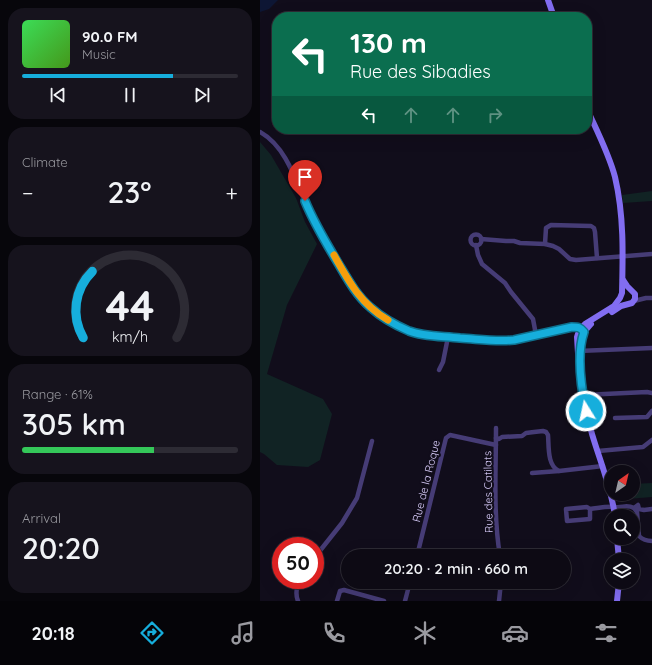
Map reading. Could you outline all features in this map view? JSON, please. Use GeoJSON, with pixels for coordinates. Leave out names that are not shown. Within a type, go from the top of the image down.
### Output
{"type":"FeatureCollection","features":[{"type":"Feature","properties":{"kind":"main road"},"geometry":{"type":"LineString","coordinates":[[548,0],[552,12]]}},
{"type":"Feature","properties":{"kind":"main road"},"geometry":{"type":"LineString","coordinates":[[592,120],[607,155],[614,176],[622,232],[623,257],[621,295],[623,303],[628,304]]}},
{"type":"Feature","properties":{"kind":"main road"},"geometry":{"type":"LineString","coordinates":[[581,331],[621,306],[634,301],[635,296],[624,283],[622,278]]}},
{"type":"Feature","properties":{"kind":"main road"},"geometry":{"type":"LineString","coordinates":[[614,509],[593,436],[583,395],[580,367],[581,331],[591,320],[614,306],[625,290],[632,291]]}},
{"type":"Feature","properties":{"kind":"main road"},"geometry":{"type":"LineString","coordinates":[[617,601],[618,589]]}},
{"type":"Feature","properties":{"kind":"street"},"geometry":{"type":"LineString","coordinates":[[260,132],[278,148],[286,160],[299,185],[313,220],[353,287],[369,307],[379,315],[410,331],[421,334],[507,340],[572,327],[576,327],[581,331]]}},
{"type":"Feature","properties":{"kind":"street"},"geometry":{"type":"LineString","coordinates":[[545,244],[546,228],[551,225],[591,226],[594,228],[595,232],[597,258]]}},
{"type":"Feature","properties":{"kind":"street"},"geometry":{"type":"LineString","coordinates":[[536,334],[533,319],[505,283],[482,264],[476,245],[472,243],[472,237],[478,235],[481,239],[545,244],[553,246],[570,259],[576,260],[652,254]]}},
{"type":"Feature","properties":{"kind":"street"},"geometry":{"type":"LineString","coordinates":[[476,245],[481,243],[481,239]]}},
{"type":"Feature","properties":{"kind":"street"},"geometry":{"type":"LineString","coordinates":[[632,291],[646,298]]}},
{"type":"Feature","properties":{"kind":"street"},"geometry":{"type":"LineString","coordinates":[[634,301],[652,298]]}},
{"type":"Feature","properties":{"kind":"street"},"geometry":{"type":"LineString","coordinates":[[439,370],[443,362],[448,336]]}},
{"type":"Feature","properties":{"kind":"street"},"geometry":{"type":"LineString","coordinates":[[581,351],[652,348]]}},
{"type":"Feature","properties":{"kind":"street"},"geometry":{"type":"LineString","coordinates":[[583,395],[652,393]]}},
{"type":"Feature","properties":{"kind":"street"},"geometry":{"type":"LineString","coordinates":[[615,418],[647,417],[652,412]]}},
{"type":"Feature","properties":{"kind":"street","name":"Rue des Catilats"},"geometry":{"type":"LineString","coordinates":[[496,428],[496,509],[499,549]]}},
{"type":"Feature","properties":{"kind":"street"},"geometry":{"type":"LineString","coordinates":[[496,438],[522,436],[526,432],[546,432],[548,435],[550,462],[553,467],[559,470]]}},
{"type":"Feature","properties":{"kind":"street","name":"Rue de la Roque"},"geometry":{"type":"LineString","coordinates":[[419,549],[446,438],[450,435],[496,445]]}},
{"type":"Feature","properties":{"kind":"street"},"geometry":{"type":"LineString","coordinates":[[598,451],[643,447],[652,440]]}},
{"type":"Feature","properties":{"kind":"street"},"geometry":{"type":"LineString","coordinates":[[324,546],[342,523],[357,498],[372,442]]}},
{"type":"Feature","properties":{"kind":"street"},"geometry":{"type":"LineString","coordinates":[[532,473],[603,466]]}},
{"type":"Feature","properties":{"kind":"street"},"geometry":{"type":"LineString","coordinates":[[590,509],[590,519],[567,521],[566,509],[587,507],[590,509],[611,506],[627,506],[634,508],[638,505],[639,509],[652,509]]}},
{"type":"Feature","properties":{"kind":"street"},"geometry":{"type":"LineString","coordinates":[[634,508],[637,512],[639,536],[641,539],[652,541]]}},
{"type":"Feature","properties":{"kind":"street"},"geometry":{"type":"LineString","coordinates":[[297,589],[298,601]]}},
{"type":"Feature","properties":{"kind":"street"},"geometry":{"type":"LineString","coordinates":[[405,601],[408,589]]}},
{"type":"Feature","properties":{"kind":"street"},"geometry":{"type":"LineString","coordinates":[[499,601],[500,589]]}},
{"type":"Feature","properties":{"kind":"street"},"geometry":{"type":"LineString","coordinates":[[337,601],[340,592],[344,590],[384,601]]}},
{"type":"Feature","properties":{"kind":"shaded area"},"geometry":{"type":"Polygon","coordinates":[[[260,142],[271,155],[296,198],[305,222],[317,244],[287,305],[267,374],[323,399],[332,414],[320,460],[308,467],[277,465],[260,452],[260,142]]]}},
{"type":"Feature","properties":{"kind":"shaded area"},"geometry":{"type":"Polygon","coordinates":[[[652,191],[652,201],[623,203],[622,195],[652,191]]]}},
{"type":"Feature","properties":{"kind":"shaded area"},"geometry":{"type":"Polygon","coordinates":[[[652,483],[652,497],[640,498],[640,484],[652,483]]]}},
{"type":"Feature","properties":{"kind":"water"},"geometry":{"type":"Polygon","coordinates":[[[260,0],[278,0],[269,9],[260,12],[260,0]]]}},
{"type":"Feature","properties":{"kind":"slow traffic"},"geometry":{"type":"LineString","coordinates":[[334,255],[361,298],[369,307],[388,320]]}},
{"type":"Feature","properties":{"kind":"route"},"geometry":{"type":"LineString","coordinates":[[305,201],[313,220],[361,298],[379,315],[410,331],[421,334],[514,340],[566,328],[581,328],[584,332],[581,339],[580,367],[586,411]]}}]}
